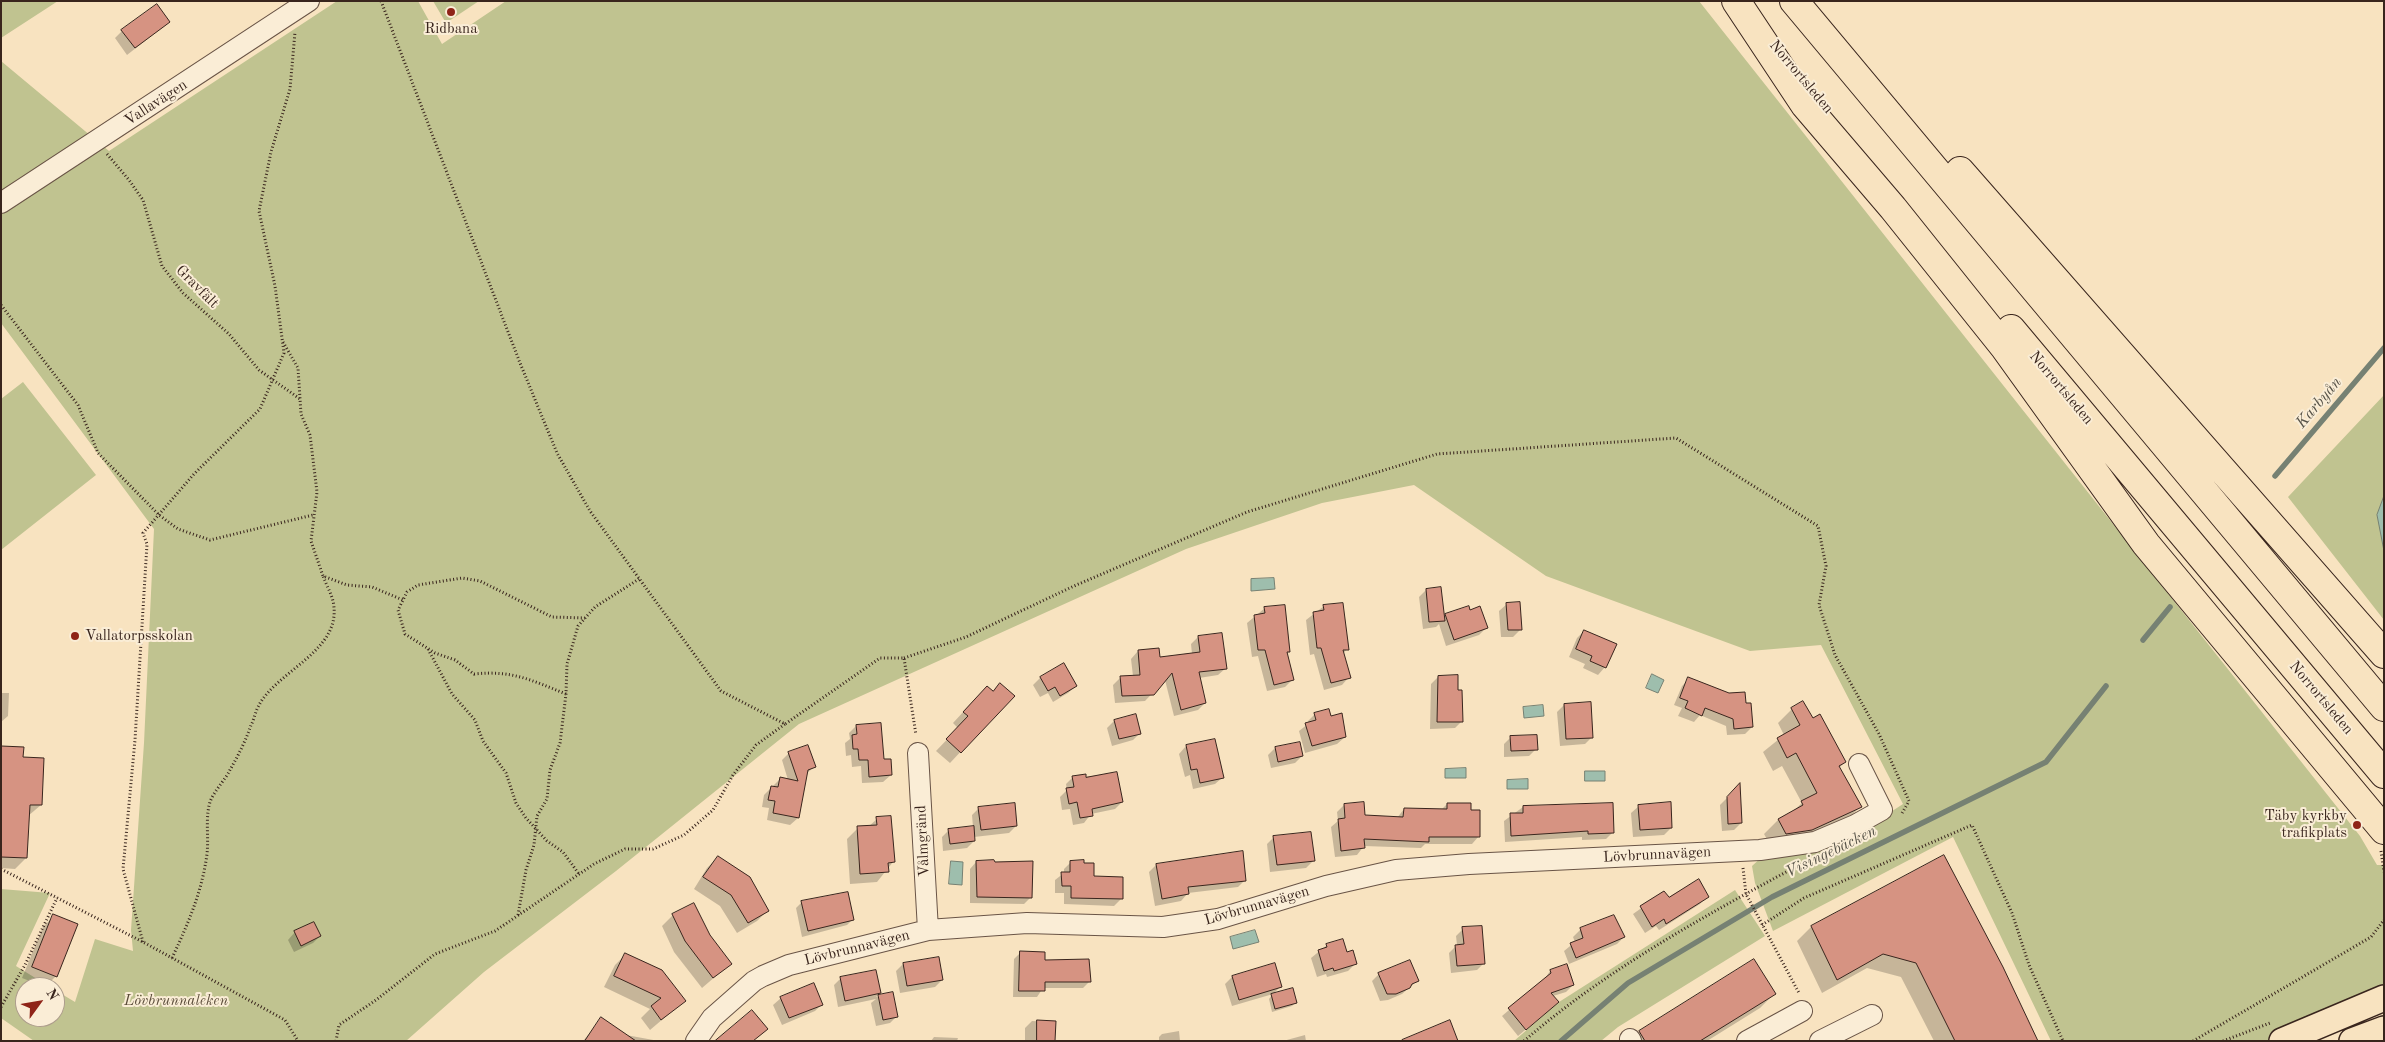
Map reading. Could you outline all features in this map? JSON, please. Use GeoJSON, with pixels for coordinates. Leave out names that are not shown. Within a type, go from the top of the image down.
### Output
{"type":"FeatureCollection","features":[{"type":"Feature","properties":{"kind":"highway","name":"Norrortsleden"},"geometry":{"type":"LineString","coordinates":[[1737,1],[2384,774]]}},
{"type":"Feature","properties":{"kind":"highway"},"geometry":{"type":"LineString","coordinates":[[1737,1],[1805,105],[1893,208],[2005,348],[2146,544],[2382,840]]}},
{"type":"Feature","properties":{"kind":"highway"},"geometry":{"type":"LineString","coordinates":[[1794,1],[2384,707]]}},
{"type":"Feature","properties":{"kind":"highway"},"geometry":{"type":"LineString","coordinates":[[1802,1],[1862,60],[2384,654]]}},
{"type":"Feature","properties":{"kind":"main road"},"geometry":{"type":"LineString","coordinates":[[2282,1041],[2384,998]]}},
{"type":"Feature","properties":{"kind":"main road"},"geometry":{"type":"LineString","coordinates":[[2352,1041],[2384,1029]]}},
{"type":"Feature","properties":{"kind":"street","name":"Vallavägen"},"geometry":{"type":"LineString","coordinates":[[1,203],[303,5]]}},
{"type":"Feature","properties":{"kind":"street","name":"Vålmgränd"},"geometry":{"type":"LineString","coordinates":[[918,753],[928,930]]}},
{"type":"Feature","properties":{"kind":"street","name":"Lövbrunnavägen"},"geometry":{"type":"LineString","coordinates":[[696,1041],[712,1018],[754,981],[763,976],[789,965],[928,930],[1027,923],[1163,927],[1218,919],[1326,886],[1396,870],[1469,864],[1760,850],[1815,842],[1855,825],[1882,810],[1859,764]]}},
{"type":"Feature","properties":{"kind":"street"},"geometry":{"type":"LineString","coordinates":[[1747,1041],[1801,1003]]}},
{"type":"Feature","properties":{"kind":"street"},"geometry":{"type":"LineString","coordinates":[[1826,1038],[1872,1014]]}},
{"type":"Feature","properties":{"kind":"path"},"geometry":{"type":"LineString","coordinates":[[381,1],[516,354],[557,453],[590,511],[721,691],[785,724]]}},
{"type":"Feature","properties":{"kind":"path"},"geometry":{"type":"LineString","coordinates":[[143,942],[123,869],[135,740],[147,544],[143,533],[194,474],[260,409],[284,353],[276,286],[259,211],[271,152],[290,88],[303,5]]}},
{"type":"Feature","properties":{"kind":"path","name":"Gravfält"},"geometry":{"type":"LineString","coordinates":[[96,142],[129,180],[143,200],[162,266],[183,293],[229,334],[259,370],[300,399]]}},
{"type":"Feature","properties":{"kind":"path"},"geometry":{"type":"LineString","coordinates":[[1,305],[78,405],[98,453],[159,515],[178,529],[210,540],[313,515]]}},
{"type":"Feature","properties":{"kind":"path"},"geometry":{"type":"LineString","coordinates":[[172,958],[186,930],[201,886],[207,854],[207,820],[210,800],[230,770],[251,726],[258,706],[282,678],[322,645],[334,618],[333,601],[311,541],[317,492],[310,435],[301,414],[298,368],[282,339]]}},
{"type":"Feature","properties":{"kind":"path"},"geometry":{"type":"LineString","coordinates":[[336,1041],[338,1025],[376,1000],[435,954],[495,932],[580,874],[625,849],[653,849],[684,835],[713,810],[733,775],[756,745],[880,658],[904,658],[966,636],[1074,586],[1247,512],[1437,454],[1676,438],[1818,526],[1826,566],[1819,605],[1835,655],[1879,734],[1909,801],[1901,815],[1893,818]]}},
{"type":"Feature","properties":{"kind":"path"},"geometry":{"type":"LineString","coordinates":[[324,576],[347,585],[372,587],[403,600]]}},
{"type":"Feature","properties":{"kind":"path"},"geometry":{"type":"LineString","coordinates":[[566,694],[521,676],[496,672],[474,674],[455,660],[428,648],[405,634],[398,610],[407,592],[418,585],[462,578],[480,582],[552,617],[585,618]]}},
{"type":"Feature","properties":{"kind":"path"},"geometry":{"type":"LineString","coordinates":[[518,915],[526,870],[534,845],[537,816],[547,799],[550,770],[560,742],[566,694],[567,664],[578,626],[595,607],[640,579]]}},
{"type":"Feature","properties":{"kind":"path"},"geometry":{"type":"LineString","coordinates":[[428,648],[452,694],[475,720],[483,742],[506,773],[516,803],[536,829],[562,852],[580,874]]}},
{"type":"Feature","properties":{"kind":"path"},"geometry":{"type":"LineString","coordinates":[[904,658],[918,753]]}},
{"type":"Feature","properties":{"kind":"path"},"geometry":{"type":"LineString","coordinates":[[1762,925],[1804,898],[1972,825],[2012,913],[2029,966],[2063,1041]]}},
{"type":"Feature","properties":{"kind":"path"},"geometry":{"type":"LineString","coordinates":[[2382,840],[2384,872]]}},
{"type":"Feature","properties":{"kind":"path"},"geometry":{"type":"LineString","coordinates":[[1760,850],[1743,864],[1746,894],[1801,1003]]}},
{"type":"Feature","properties":{"kind":"path"},"geometry":{"type":"LineString","coordinates":[[1524,1041],[1566,1006],[1645,954],[1804,862]]}},
{"type":"Feature","properties":{"kind":"path"},"geometry":{"type":"LineString","coordinates":[[1,869],[143,942],[285,1020],[298,1041]]}},
{"type":"Feature","properties":{"kind":"path"},"geometry":{"type":"LineString","coordinates":[[1,1006],[26,966],[57,898]]}},
{"type":"Feature","properties":{"kind":"path"},"geometry":{"type":"LineString","coordinates":[[2193,1041],[2371,937],[2384,920]]}},
{"type":"Feature","properties":{"kind":"green space"},"geometry":{"type":"Polygon","coordinates":[[[1,1],[58,1],[1,38],[1,1]]]}},
{"type":"Feature","properties":{"kind":"green space","name":"Lövbrunnaleken"},"geometry":{"type":"Polygon","coordinates":[[[337,1],[418,1],[442,44],[506,1],[1699,1],[2360,836],[2377,865],[2384,865],[2384,992],[2269,1041],[2051,1041],[1953,837],[1773,931],[1755,883],[1752,866],[1763,856],[1883,817],[1903,804],[1821,645],[1750,651],[1546,576],[1414,485],[1322,503],[1186,549],[799,724],[616,871],[484,972],[406,1041],[34,1041],[1,1018],[1,889],[50,893],[16,966],[34,977],[15,977],[15,1027],[65,1027],[65,996],[75,1002],[95,939],[133,951],[131,930],[144,743],[154,529],[1,323],[1,61],[109,151],[337,1]]]}},
{"type":"Feature","properties":{"kind":"green space","name":"Ridbana"},"geometry":{"type":"Polygon","coordinates":[[[433,1],[479,1],[446,23],[433,1]]]}},
{"type":"Feature","properties":{"kind":"green space"},"geometry":{"type":"Polygon","coordinates":[[[23,382],[96,475],[1,550],[1,399],[23,382]]]}},
{"type":"Feature","properties":{"kind":"green space"},"geometry":{"type":"Polygon","coordinates":[[[2384,395],[2384,620],[2288,497],[2384,395]]]}},
{"type":"Feature","properties":{"kind":"green space"},"geometry":{"type":"Polygon","coordinates":[[[1735,890],[1765,936],[1618,1027],[1601,1041],[1514,1041],[1559,1002],[1735,890]]]}},
{"type":"Feature","properties":{"kind":"shaded area"},"geometry":{"type":"Polygon","coordinates":[[[2384,496],[2384,551],[2377,515],[2384,496]]]}},
{"type":"Feature","properties":{"kind":"shaded area"},"geometry":{"type":"Polygon","coordinates":[[[1274,578],[1275,589],[1251,591],[1251,579],[1274,578]]]}},
{"type":"Feature","properties":{"kind":"shaded area"},"geometry":{"type":"Polygon","coordinates":[[[1652,674],[1664,680],[1658,693],[1646,688],[1652,674]]]}},
{"type":"Feature","properties":{"kind":"shaded area"},"geometry":{"type":"Polygon","coordinates":[[[1543,705],[1544,716],[1524,718],[1523,707],[1543,705]]]}},
{"type":"Feature","properties":{"kind":"shaded area"},"geometry":{"type":"Polygon","coordinates":[[[1466,768],[1466,778],[1445,778],[1445,769],[1466,768]]]}},
{"type":"Feature","properties":{"kind":"shaded area"},"geometry":{"type":"Polygon","coordinates":[[[1585,771],[1605,771],[1605,781],[1585,781],[1585,771]]]}},
{"type":"Feature","properties":{"kind":"shaded area"},"geometry":{"type":"Polygon","coordinates":[[[1528,779],[1528,789],[1507,789],[1507,780],[1528,779]]]}},
{"type":"Feature","properties":{"kind":"shaded area"},"geometry":{"type":"Polygon","coordinates":[[[951,861],[963,862],[962,885],[949,884],[951,861]]]}},
{"type":"Feature","properties":{"kind":"shaded area"},"geometry":{"type":"Polygon","coordinates":[[[1255,930],[1259,942],[1233,949],[1230,937],[1255,930]]]}},
{"type":"Feature","properties":{"kind":"building"},"geometry":{"type":"Polygon","coordinates":[[[157,4],[170,22],[135,48],[121,30],[157,4]]]}},
{"type":"Feature","properties":{"kind":"building"},"geometry":{"type":"Polygon","coordinates":[[[1441,587],[1445,621],[1429,622],[1426,589],[1441,587]]]}},
{"type":"Feature","properties":{"kind":"building"},"geometry":{"type":"Polygon","coordinates":[[[1520,602],[1522,630],[1508,630],[1506,603],[1520,602]]]}},
{"type":"Feature","properties":{"kind":"building"},"geometry":{"type":"Polygon","coordinates":[[[1343,603],[1349,650],[1343,650],[1351,678],[1331,683],[1321,648],[1317,648],[1313,612],[1324,610],[1323,605],[1343,603]]]}},
{"type":"Feature","properties":{"kind":"building"},"geometry":{"type":"Polygon","coordinates":[[[1285,605],[1290,652],[1287,652],[1294,680],[1274,685],[1265,650],[1258,650],[1254,615],[1265,613],[1264,607],[1285,605]]]}},
{"type":"Feature","properties":{"kind":"building"},"geometry":{"type":"Polygon","coordinates":[[[1469,606],[1470,610],[1480,606],[1488,628],[1454,640],[1445,614],[1469,606]]]}},
{"type":"Feature","properties":{"kind":"building"},"geometry":{"type":"Polygon","coordinates":[[[1584,630],[1617,644],[1606,668],[1590,661],[1592,656],[1576,649],[1584,630]]]}},
{"type":"Feature","properties":{"kind":"building"},"geometry":{"type":"Polygon","coordinates":[[[1222,633],[1227,669],[1199,672],[1206,703],[1181,710],[1172,673],[1154,695],[1122,696],[1120,676],[1140,675],[1138,650],[1159,648],[1160,657],[1200,652],[1198,636],[1222,633]]]}},
{"type":"Feature","properties":{"kind":"building"},"geometry":{"type":"Polygon","coordinates":[[[1064,663],[1077,686],[1060,696],[1055,687],[1048,691],[1040,677],[1064,663]]]}},
{"type":"Feature","properties":{"kind":"building"},"geometry":{"type":"Polygon","coordinates":[[[1458,675],[1458,690],[1462,690],[1463,722],[1437,722],[1438,676],[1458,675]]]}},
{"type":"Feature","properties":{"kind":"building"},"geometry":{"type":"Polygon","coordinates":[[[1688,677],[1729,693],[1745,692],[1746,703],[1751,703],[1753,727],[1734,729],[1733,719],[1705,708],[1702,716],[1685,708],[1688,701],[1680,698],[1688,677]]]}},
{"type":"Feature","properties":{"kind":"building"},"geometry":{"type":"Polygon","coordinates":[[[1000,683],[1015,696],[961,753],[946,739],[968,716],[963,712],[987,686],[993,691],[1000,683]]]}},
{"type":"Feature","properties":{"kind":"building"},"geometry":{"type":"Polygon","coordinates":[[[1803,701],[1813,718],[1820,714],[1846,762],[1839,766],[1862,807],[1812,830],[1786,834],[1778,819],[1803,805],[1801,801],[1817,793],[1796,753],[1787,758],[1777,738],[1800,725],[1791,708],[1803,701]]]}},
{"type":"Feature","properties":{"kind":"building"},"geometry":{"type":"Polygon","coordinates":[[[1591,702],[1593,738],[1566,739],[1564,704],[1591,702]]]}},
{"type":"Feature","properties":{"kind":"building"},"geometry":{"type":"Polygon","coordinates":[[[1329,709],[1331,716],[1342,713],[1346,737],[1312,746],[1305,723],[1316,720],[1314,713],[1329,709]]]}},
{"type":"Feature","properties":{"kind":"building"},"geometry":{"type":"Polygon","coordinates":[[[1136,714],[1141,734],[1119,739],[1114,720],[1136,714]]]}},
{"type":"Feature","properties":{"kind":"building"},"geometry":{"type":"Polygon","coordinates":[[[881,723],[884,759],[891,759],[892,775],[869,777],[868,760],[859,760],[858,749],[853,749],[852,735],[857,734],[856,725],[881,723]]]}},
{"type":"Feature","properties":{"kind":"building"},"geometry":{"type":"Polygon","coordinates":[[[1537,735],[1538,750],[1511,751],[1510,736],[1537,735]]]}},
{"type":"Feature","properties":{"kind":"building"},"geometry":{"type":"Polygon","coordinates":[[[1215,739],[1224,778],[1200,783],[1197,769],[1191,770],[1186,745],[1215,739]]]}},
{"type":"Feature","properties":{"kind":"building"},"geometry":{"type":"Polygon","coordinates":[[[1300,742],[1303,756],[1278,762],[1275,747],[1300,742]]]}},
{"type":"Feature","properties":{"kind":"building"},"geometry":{"type":"Polygon","coordinates":[[[808,745],[816,767],[808,770],[799,818],[773,813],[775,801],[768,800],[771,786],[778,787],[780,777],[798,781],[788,752],[808,745]]]}},
{"type":"Feature","properties":{"kind":"building"},"geometry":{"type":"Polygon","coordinates":[[[1,746],[24,747],[23,757],[44,758],[42,805],[30,805],[27,858],[1,857],[1,746]]]}},
{"type":"Feature","properties":{"kind":"building"},"geometry":{"type":"Polygon","coordinates":[[[1117,772],[1123,802],[1092,809],[1093,816],[1080,818],[1077,802],[1069,804],[1066,788],[1074,787],[1072,776],[1086,774],[1086,777],[1117,772]]]}},
{"type":"Feature","properties":{"kind":"building"},"geometry":{"type":"Polygon","coordinates":[[[1740,783],[1742,823],[1728,824],[1727,797],[1740,783]]]}},
{"type":"Feature","properties":{"kind":"building"},"geometry":{"type":"Polygon","coordinates":[[[1364,802],[1365,815],[1403,817],[1404,808],[1447,809],[1447,803],[1471,803],[1471,810],[1480,810],[1480,837],[1429,837],[1429,842],[1364,839],[1365,848],[1341,851],[1338,819],[1345,818],[1344,804],[1364,802]]]}},
{"type":"Feature","properties":{"kind":"building"},"geometry":{"type":"Polygon","coordinates":[[[1671,802],[1672,828],[1640,830],[1638,805],[1671,802]]]}},
{"type":"Feature","properties":{"kind":"building"},"geometry":{"type":"Polygon","coordinates":[[[1015,803],[1017,826],[981,830],[978,807],[1015,803]]]}},
{"type":"Feature","properties":{"kind":"building"},"geometry":{"type":"Polygon","coordinates":[[[1613,803],[1614,833],[1588,834],[1588,831],[1511,836],[1510,813],[1523,813],[1523,806],[1613,803]]]}},
{"type":"Feature","properties":{"kind":"building"},"geometry":{"type":"Polygon","coordinates":[[[891,816],[895,862],[888,863],[889,872],[860,874],[857,826],[877,825],[876,817],[891,816]]]}},
{"type":"Feature","properties":{"kind":"building"},"geometry":{"type":"Polygon","coordinates":[[[974,826],[975,841],[950,844],[948,829],[974,826]]]}},
{"type":"Feature","properties":{"kind":"building"},"geometry":{"type":"Polygon","coordinates":[[[1311,832],[1315,861],[1277,865],[1273,836],[1311,832]]]}},
{"type":"Feature","properties":{"kind":"building"},"geometry":{"type":"Polygon","coordinates":[[[1243,851],[1246,881],[1188,887],[1189,894],[1162,899],[1156,864],[1243,851]]]}},
{"type":"Feature","properties":{"kind":"building"},"geometry":{"type":"Polygon","coordinates":[[[1944,855],[2003,967],[2038,1041],[1955,1041],[1916,963],[1883,954],[1837,980],[1811,926],[1944,855]]]}},
{"type":"Feature","properties":{"kind":"building"},"geometry":{"type":"Polygon","coordinates":[[[718,856],[750,877],[769,911],[748,923],[731,895],[703,877],[718,856]]]}},
{"type":"Feature","properties":{"kind":"building"},"geometry":{"type":"Polygon","coordinates":[[[994,860],[995,862],[1033,861],[1032,898],[977,897],[976,861],[994,860]]]}},
{"type":"Feature","properties":{"kind":"building"},"geometry":{"type":"Polygon","coordinates":[[[1084,860],[1084,863],[1094,863],[1094,876],[1123,877],[1123,899],[1071,898],[1071,886],[1062,886],[1061,872],[1070,872],[1070,861],[1084,860]]]}},
{"type":"Feature","properties":{"kind":"building"},"geometry":{"type":"Polygon","coordinates":[[[1699,879],[1709,897],[1666,924],[1664,919],[1652,927],[1640,906],[1664,891],[1669,897],[1699,879]]]}},
{"type":"Feature","properties":{"kind":"building"},"geometry":{"type":"Polygon","coordinates":[[[848,892],[854,920],[808,931],[801,901],[848,892]]]}},
{"type":"Feature","properties":{"kind":"building"},"geometry":{"type":"Polygon","coordinates":[[[694,903],[710,935],[732,964],[713,978],[685,941],[672,914],[694,903]]]}},
{"type":"Feature","properties":{"kind":"building"},"geometry":{"type":"Polygon","coordinates":[[[53,914],[78,924],[57,977],[32,967],[53,914]]]}},
{"type":"Feature","properties":{"kind":"building"},"geometry":{"type":"Polygon","coordinates":[[[1614,915],[1625,937],[1576,958],[1570,943],[1583,938],[1580,928],[1614,915]]]}},
{"type":"Feature","properties":{"kind":"building"},"geometry":{"type":"Polygon","coordinates":[[[314,922],[321,936],[301,946],[294,931],[314,922]]]}},
{"type":"Feature","properties":{"kind":"building"},"geometry":{"type":"Polygon","coordinates":[[[1482,926],[1485,964],[1457,966],[1455,945],[1464,944],[1462,927],[1482,926]]]}},
{"type":"Feature","properties":{"kind":"building"},"geometry":{"type":"Polygon","coordinates":[[[1343,939],[1347,952],[1353,950],[1357,964],[1334,971],[1333,968],[1324,971],[1318,950],[1327,947],[1326,944],[1343,939]]]}},
{"type":"Feature","properties":{"kind":"building"},"geometry":{"type":"Polygon","coordinates":[[[1020,951],[1045,952],[1045,960],[1089,959],[1091,982],[1045,982],[1045,991],[1019,991],[1020,951]]]}},
{"type":"Feature","properties":{"kind":"building"},"geometry":{"type":"Polygon","coordinates":[[[625,953],[662,970],[686,1001],[661,1020],[651,1006],[661,998],[614,976],[625,953]]]}},
{"type":"Feature","properties":{"kind":"building"},"geometry":{"type":"Polygon","coordinates":[[[939,957],[943,980],[907,986],[903,963],[939,957]]]}},
{"type":"Feature","properties":{"kind":"building"},"geometry":{"type":"Polygon","coordinates":[[[1754,959],[1776,994],[1700,1041],[1645,1041],[1639,1031],[1754,959]]]}},
{"type":"Feature","properties":{"kind":"building"},"geometry":{"type":"Polygon","coordinates":[[[1410,960],[1419,981],[1412,984],[1410,988],[1396,994],[1387,994],[1378,973],[1410,960]]]}},
{"type":"Feature","properties":{"kind":"building"},"geometry":{"type":"Polygon","coordinates":[[[1275,963],[1282,987],[1239,1000],[1232,976],[1275,963]]]}},
{"type":"Feature","properties":{"kind":"building"},"geometry":{"type":"Polygon","coordinates":[[[1567,964],[1574,985],[1551,993],[1559,1002],[1526,1030],[1508,1008],[1551,973],[1550,970],[1567,964]]]}},
{"type":"Feature","properties":{"kind":"building"},"geometry":{"type":"Polygon","coordinates":[[[876,970],[881,993],[845,1001],[840,977],[876,970]]]}},
{"type":"Feature","properties":{"kind":"building"},"geometry":{"type":"Polygon","coordinates":[[[814,983],[823,1005],[789,1018],[780,997],[814,983]]]}},
{"type":"Feature","properties":{"kind":"building"},"geometry":{"type":"Polygon","coordinates":[[[1293,988],[1297,1003],[1275,1009],[1271,994],[1293,988]]]}},
{"type":"Feature","properties":{"kind":"building"},"geometry":{"type":"Polygon","coordinates":[[[893,992],[898,1017],[883,1020],[878,995],[893,992]]]}},
{"type":"Feature","properties":{"kind":"building"},"geometry":{"type":"Polygon","coordinates":[[[752,1010],[768,1029],[753,1041],[715,1041],[752,1010]]]}},
{"type":"Feature","properties":{"kind":"building"},"geometry":{"type":"Polygon","coordinates":[[[601,1017],[636,1041],[585,1041],[601,1017]]]}},
{"type":"Feature","properties":{"kind":"building"},"geometry":{"type":"Polygon","coordinates":[[[1037,1020],[1056,1021],[1055,1041],[1037,1041],[1037,1020]]]}},
{"type":"Feature","properties":{"kind":"building"},"geometry":{"type":"Polygon","coordinates":[[[1450,1020],[1458,1041],[1402,1041],[1402,1040],[1450,1020]]]}},
{"type":"Feature","properties":{"kind":"waterway","name":"Karbyån"},"geometry":{"type":"LineString","coordinates":[[2275,476],[2384,348]]}},
{"type":"Feature","properties":{"kind":"waterway","name":"Visingebäcken"},"geometry":{"type":"LineString","coordinates":[[2143,640],[2170,607]]}},
{"type":"Feature","properties":{"kind":"waterway","name":"Visingebäcken"},"geometry":{"type":"LineString","coordinates":[[1561,1041],[1628,983],[1772,897],[2046,762],[2106,686]]}},
{"type":"Feature","properties":{"kind":"place","name":"Ridbana"},"geometry":{"type":"Point","coordinates":[451,12]}},
{"type":"Feature","properties":{"kind":"place","name":"Vallatorpsskolan"},"geometry":{"type":"Point","coordinates":[75,636]}},
{"type":"Feature","properties":{"kind":"place","name":"Täby kyrkby trafikplats"},"geometry":{"type":"Point","coordinates":[2357,825]}}]}
